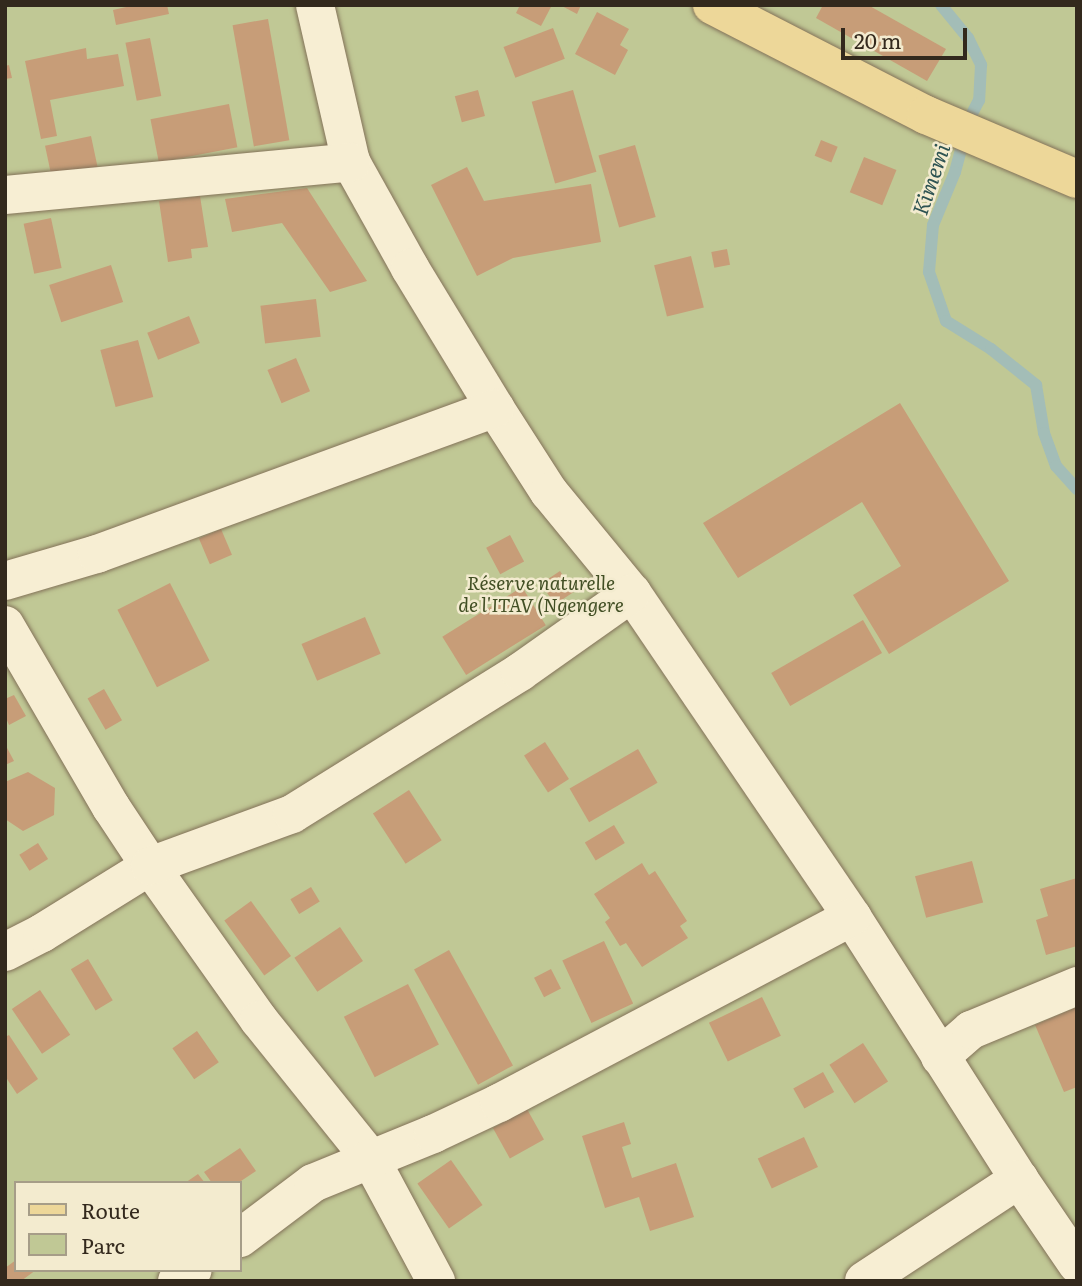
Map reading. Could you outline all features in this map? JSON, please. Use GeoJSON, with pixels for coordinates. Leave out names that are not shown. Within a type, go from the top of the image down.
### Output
{"type":"FeatureCollection","features":[{"type":"Feature","properties":{"kind":"main road"},"geometry":{"type":"LineString","coordinates":[[712,5],[926,115],[1019,152],[1077,179]]}},
{"type":"Feature","properties":{"kind":"street"},"geometry":{"type":"LineString","coordinates":[[315,5],[351,162],[410,268],[549,492],[632,593],[852,917],[1019,1179],[1077,1264]]}},
{"type":"Feature","properties":{"kind":"street"},"geometry":{"type":"LineString","coordinates":[[5,195],[351,162]]}},
{"type":"Feature","properties":{"kind":"street"},"geometry":{"type":"LineString","coordinates":[[5,581],[97,554],[495,408]]}},
{"type":"Feature","properties":{"kind":"street"},"geometry":{"type":"LineString","coordinates":[[5,952],[42,933],[150,866],[292,814],[520,672],[632,593]]}},
{"type":"Feature","properties":{"kind":"street"},"geometry":{"type":"LineString","coordinates":[[5,625],[111,807],[150,866],[259,1020],[370,1158],[436,1281]]}},
{"type":"Feature","properties":{"kind":"street"},"geometry":{"type":"LineString","coordinates":[[242,1236],[313,1183],[433,1135],[852,917]]}},
{"type":"Feature","properties":{"kind":"street"},"geometry":{"type":"LineString","coordinates":[[940,1057],[971,1030],[1077,986]]}},
{"type":"Feature","properties":{"kind":"street"},"geometry":{"type":"LineString","coordinates":[[864,1281],[1019,1179]]}},
{"type":"Feature","properties":{"kind":"green space","name":"Réserve naturelle de l'ITAV (Ngengere"},"geometry":{"type":"Polygon","coordinates":[[[5,5],[1077,5],[1077,1281],[5,1281],[5,5]]]}},
{"type":"Feature","properties":{"kind":"building"},"geometry":{"type":"Polygon","coordinates":[[[135,5],[167,5],[169,14],[116,25],[113,10],[135,5]]]}},
{"type":"Feature","properties":{"kind":"building"},"geometry":{"type":"Polygon","coordinates":[[[520,5],[552,5],[541,26],[516,13],[520,5]]]}},
{"type":"Feature","properties":{"kind":"building"},"geometry":{"type":"Polygon","coordinates":[[[560,5],[581,5],[577,14],[560,5]]]}},
{"type":"Feature","properties":{"kind":"building"},"geometry":{"type":"Polygon","coordinates":[[[823,5],[868,5],[946,49],[927,81],[816,18],[823,5]]]}},
{"type":"Feature","properties":{"kind":"building"},"geometry":{"type":"Polygon","coordinates":[[[597,12],[629,29],[620,45],[628,50],[615,75],[575,54],[597,12]]]}},
{"type":"Feature","properties":{"kind":"building"},"geometry":{"type":"Polygon","coordinates":[[[268,19],[289,140],[254,146],[233,25],[268,19]]]}},
{"type":"Feature","properties":{"kind":"building"},"geometry":{"type":"Polygon","coordinates":[[[553,28],[565,59],[515,78],[504,47],[553,28]]]}},
{"type":"Feature","properties":{"kind":"building"},"geometry":{"type":"Polygon","coordinates":[[[150,38],[161,96],[137,101],[125,43],[150,38]]]}},
{"type":"Feature","properties":{"kind":"building"},"geometry":{"type":"Polygon","coordinates":[[[86,48],[87,59],[118,54],[124,86],[50,100],[57,136],[41,139],[25,61],[86,48]]]}},
{"type":"Feature","properties":{"kind":"building"},"geometry":{"type":"Polygon","coordinates":[[[9,65],[12,78],[5,79],[5,66],[9,65]]]}},
{"type":"Feature","properties":{"kind":"building"},"geometry":{"type":"Polygon","coordinates":[[[478,90],[485,116],[462,122],[455,96],[478,90]]]}},
{"type":"Feature","properties":{"kind":"building"},"geometry":{"type":"Polygon","coordinates":[[[573,90],[596,172],[555,184],[532,102],[573,90]]]}},
{"type":"Feature","properties":{"kind":"building"},"geometry":{"type":"Polygon","coordinates":[[[229,104],[237,147],[159,162],[150,119],[229,104]]]}},
{"type":"Feature","properties":{"kind":"building"},"geometry":{"type":"Polygon","coordinates":[[[91,136],[98,170],[52,180],[45,146],[91,136]]]}},
{"type":"Feature","properties":{"kind":"building"},"geometry":{"type":"Polygon","coordinates":[[[821,140],[838,147],[831,163],[815,156],[821,140]]]}},
{"type":"Feature","properties":{"kind":"building"},"geometry":{"type":"Polygon","coordinates":[[[635,145],[656,217],[619,228],[598,155],[635,145]]]}},
{"type":"Feature","properties":{"kind":"building"},"geometry":{"type":"Polygon","coordinates":[[[864,157],[896,170],[882,205],[850,192],[864,157]]]}},
{"type":"Feature","properties":{"kind":"building"},"geometry":{"type":"Polygon","coordinates":[[[467,167],[484,201],[591,184],[601,242],[513,258],[477,276],[431,185],[467,167]]]}},
{"type":"Feature","properties":{"kind":"building"},"geometry":{"type":"Polygon","coordinates":[[[307,188],[367,281],[330,292],[282,223],[232,232],[225,199],[307,188]]]}},
{"type":"Feature","properties":{"kind":"building"},"geometry":{"type":"Polygon","coordinates":[[[200,196],[208,247],[191,249],[192,258],[168,262],[159,201],[200,196]]]}},
{"type":"Feature","properties":{"kind":"building"},"geometry":{"type":"Polygon","coordinates":[[[51,218],[62,268],[34,274],[24,224],[51,218]]]}},
{"type":"Feature","properties":{"kind":"building"},"geometry":{"type":"Polygon","coordinates":[[[727,249],[730,265],[714,268],[711,252],[727,249]]]}},
{"type":"Feature","properties":{"kind":"building"},"geometry":{"type":"Polygon","coordinates":[[[691,256],[704,307],[667,317],[654,265],[691,256]]]}},
{"type":"Feature","properties":{"kind":"building"},"geometry":{"type":"Polygon","coordinates":[[[111,265],[123,302],[61,322],[49,285],[111,265]]]}},
{"type":"Feature","properties":{"kind":"building"},"geometry":{"type":"Polygon","coordinates":[[[316,299],[321,337],[265,344],[260,306],[316,299]]]}},
{"type":"Feature","properties":{"kind":"building"},"geometry":{"type":"Polygon","coordinates":[[[189,316],[200,343],[158,360],[147,333],[189,316]]]}},
{"type":"Feature","properties":{"kind":"building"},"geometry":{"type":"Polygon","coordinates":[[[138,340],[153,397],[116,407],[100,350],[138,340]]]}},
{"type":"Feature","properties":{"kind":"building"},"geometry":{"type":"Polygon","coordinates":[[[296,358],[310,391],[282,403],[267,370],[296,358]]]}},
{"type":"Feature","properties":{"kind":"building"},"geometry":{"type":"Polygon","coordinates":[[[900,403],[1009,581],[889,654],[853,595],[901,566],[862,502],[738,578],[703,523],[900,403]]]}},
{"type":"Feature","properties":{"kind":"building"},"geometry":{"type":"Polygon","coordinates":[[[221,529],[232,555],[210,564],[199,538],[221,529]]]}},
{"type":"Feature","properties":{"kind":"building"},"geometry":{"type":"Polygon","coordinates":[[[510,535],[524,561],[500,574],[486,548],[510,535]]]}},
{"type":"Feature","properties":{"kind":"building"},"geometry":{"type":"Polygon","coordinates":[[[560,571],[574,592],[555,605],[541,584],[560,571]]]}},
{"type":"Feature","properties":{"kind":"building"},"geometry":{"type":"Polygon","coordinates":[[[170,583],[209,661],[157,687],[117,610],[170,583]]]}},
{"type":"Feature","properties":{"kind":"building"},"geometry":{"type":"Polygon","coordinates":[[[522,587],[546,625],[466,675],[442,637],[522,587]]]}},
{"type":"Feature","properties":{"kind":"building"},"geometry":{"type":"Polygon","coordinates":[[[365,617],[381,654],[317,681],[301,644],[365,617]]]}},
{"type":"Feature","properties":{"kind":"building"},"geometry":{"type":"Polygon","coordinates":[[[863,620],[882,653],[790,706],[771,673],[863,620]]]}},
{"type":"Feature","properties":{"kind":"building"},"geometry":{"type":"Polygon","coordinates":[[[104,689],[122,720],[106,730],[88,698],[104,689]]]}},
{"type":"Feature","properties":{"kind":"building"},"geometry":{"type":"Polygon","coordinates":[[[14,695],[26,716],[9,725],[5,716],[5,699],[14,695]]]}},
{"type":"Feature","properties":{"kind":"building"},"geometry":{"type":"Polygon","coordinates":[[[545,742],[569,779],[548,793],[524,756],[545,742]]]}},
{"type":"Feature","properties":{"kind":"building"},"geometry":{"type":"Polygon","coordinates":[[[5,744],[14,761],[5,765],[5,744]]]}},
{"type":"Feature","properties":{"kind":"building"},"geometry":{"type":"Polygon","coordinates":[[[638,749],[658,783],[589,822],[570,788],[638,749]]]}},
{"type":"Feature","properties":{"kind":"building"},"geometry":{"type":"Polygon","coordinates":[[[28,772],[55,788],[54,815],[23,831],[5,819],[5,782],[28,772]]]}},
{"type":"Feature","properties":{"kind":"building"},"geometry":{"type":"Polygon","coordinates":[[[409,790],[442,840],[406,864],[373,813],[409,790]]]}},
{"type":"Feature","properties":{"kind":"building"},"geometry":{"type":"Polygon","coordinates":[[[614,825],[625,843],[596,861],[585,843],[614,825]]]}},
{"type":"Feature","properties":{"kind":"building"},"geometry":{"type":"Polygon","coordinates":[[[38,843],[48,859],[29,871],[19,855],[38,843]]]}},
{"type":"Feature","properties":{"kind":"building"},"geometry":{"type":"Polygon","coordinates":[[[972,861],[983,903],[926,918],[915,876],[972,861]]]}},
{"type":"Feature","properties":{"kind":"building"},"geometry":{"type":"Polygon","coordinates":[[[642,863],[649,875],[655,871],[687,921],[680,926],[688,938],[642,967],[626,943],[620,946],[605,922],[610,918],[594,894],[642,863]]]}},
{"type":"Feature","properties":{"kind":"building"},"geometry":{"type":"Polygon","coordinates":[[[1077,878],[1077,946],[1046,955],[1036,920],[1048,916],[1040,889],[1077,878]]]}},
{"type":"Feature","properties":{"kind":"building"},"geometry":{"type":"Polygon","coordinates":[[[311,887],[320,902],[299,914],[290,899],[311,887]]]}},
{"type":"Feature","properties":{"kind":"building"},"geometry":{"type":"Polygon","coordinates":[[[251,901],[291,956],[264,975],[224,920],[251,901]]]}},
{"type":"Feature","properties":{"kind":"building"},"geometry":{"type":"Polygon","coordinates":[[[340,927],[363,961],[317,992],[294,958],[340,927]]]}},
{"type":"Feature","properties":{"kind":"building"},"geometry":{"type":"Polygon","coordinates":[[[604,941],[633,1004],[591,1023],[562,960],[604,941]]]}},
{"type":"Feature","properties":{"kind":"building"},"geometry":{"type":"Polygon","coordinates":[[[449,950],[513,1065],[478,1085],[414,969],[449,950]]]}},
{"type":"Feature","properties":{"kind":"building"},"geometry":{"type":"Polygon","coordinates":[[[88,959],[113,1000],[96,1010],[71,969],[88,959]]]}},
{"type":"Feature","properties":{"kind":"building"},"geometry":{"type":"Polygon","coordinates":[[[551,969],[561,989],[544,997],[534,978],[551,969]]]}},
{"type":"Feature","properties":{"kind":"building"},"geometry":{"type":"Polygon","coordinates":[[[408,984],[439,1045],[375,1077],[344,1017],[408,984]]]}},
{"type":"Feature","properties":{"kind":"building"},"geometry":{"type":"Polygon","coordinates":[[[40,990],[70,1035],[42,1054],[12,1009],[40,990]]]}},
{"type":"Feature","properties":{"kind":"building"},"geometry":{"type":"Polygon","coordinates":[[[762,997],[781,1036],[728,1062],[709,1023],[762,997]]]}},
{"type":"Feature","properties":{"kind":"building"},"geometry":{"type":"Polygon","coordinates":[[[1077,1007],[1077,1087],[1064,1092],[1035,1025],[1077,1007]]]}},
{"type":"Feature","properties":{"kind":"building"},"geometry":{"type":"Polygon","coordinates":[[[197,1031],[219,1062],[194,1079],[172,1048],[197,1031]]]}},
{"type":"Feature","properties":{"kind":"building"},"geometry":{"type":"Polygon","coordinates":[[[9,1035],[38,1079],[17,1094],[5,1076],[5,1037],[9,1035]]]}},
{"type":"Feature","properties":{"kind":"building"},"geometry":{"type":"Polygon","coordinates":[[[863,1043],[888,1082],[855,1103],[829,1065],[863,1043]]]}},
{"type":"Feature","properties":{"kind":"building"},"geometry":{"type":"Polygon","coordinates":[[[823,1072],[834,1092],[804,1109],[793,1088],[823,1072]]]}},
{"type":"Feature","properties":{"kind":"building"},"geometry":{"type":"Polygon","coordinates":[[[527,1109],[544,1140],[510,1159],[493,1128],[527,1109]]]}},
{"type":"Feature","properties":{"kind":"building"},"geometry":{"type":"Polygon","coordinates":[[[624,1122],[631,1144],[622,1147],[632,1178],[676,1163],[694,1217],[650,1231],[639,1197],[605,1208],[582,1136],[624,1122]]]}},
{"type":"Feature","properties":{"kind":"building"},"geometry":{"type":"Polygon","coordinates":[[[804,1137],[818,1167],[772,1188],[758,1159],[804,1137]]]}},
{"type":"Feature","properties":{"kind":"building"},"geometry":{"type":"Polygon","coordinates":[[[240,1148],[256,1171],[241,1181],[211,1181],[204,1172],[240,1148]]]}},
{"type":"Feature","properties":{"kind":"building"},"geometry":{"type":"Polygon","coordinates":[[[451,1160],[483,1205],[449,1229],[417,1184],[451,1160]]]}},
{"type":"Feature","properties":{"kind":"building"},"geometry":{"type":"Polygon","coordinates":[[[198,1174],[203,1181],[188,1181],[198,1174]]]}},
{"type":"Feature","properties":{"kind":"building"},"geometry":{"type":"Polygon","coordinates":[[[14,1261],[14,1272],[33,1272],[21,1281],[5,1281],[5,1268],[14,1261]]]}},
{"type":"Feature","properties":{"kind":"waterway","name":"Kimemi"},"geometry":{"type":"LineString","coordinates":[[941,5],[968,38],[981,65],[979,100],[969,120],[955,172],[933,225],[929,272],[946,321],[991,349],[1036,385],[1044,433],[1056,466],[1077,489]]}}]}
